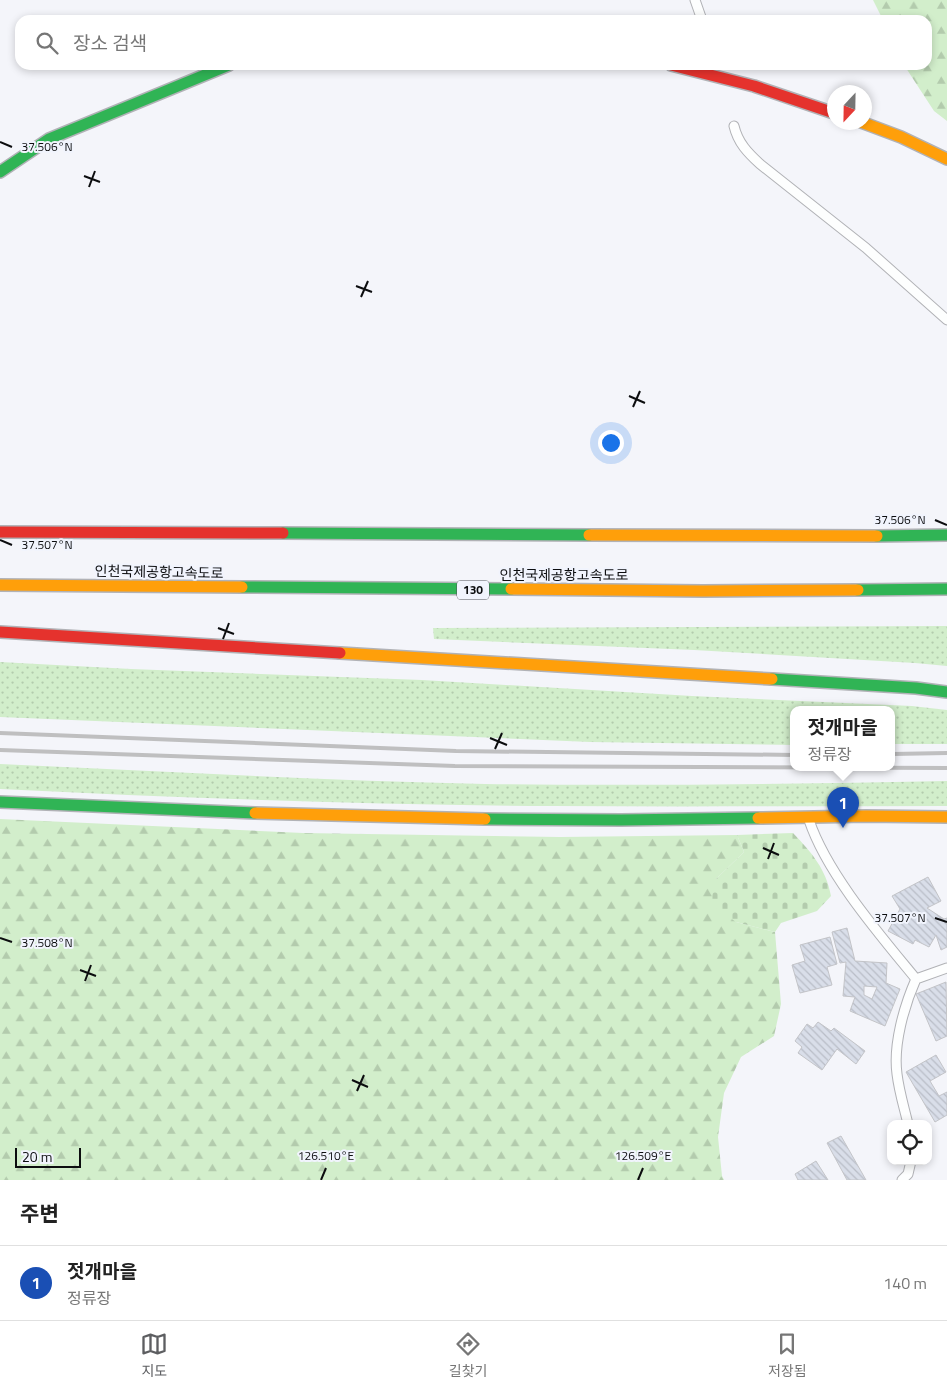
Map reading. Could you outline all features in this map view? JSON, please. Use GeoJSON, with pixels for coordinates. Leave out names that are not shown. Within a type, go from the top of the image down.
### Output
{"type":"FeatureCollection","features":[{"type":"Feature","properties":{"kind":"main road"},"geometry":{"type":"LineString","coordinates":[[0,172],[49,139],[217,70]]}},
{"type":"Feature","properties":{"kind":"main road"},"geometry":{"type":"LineString","coordinates":[[692,70],[806,102],[827,110]]}},
{"type":"Feature","properties":{"kind":"main road"},"geometry":{"type":"LineString","coordinates":[[872,126],[901,137],[947,159]]}},
{"type":"Feature","properties":{"kind":"main road"},"geometry":{"type":"LineString","coordinates":[[0,532],[947,535]]}},
{"type":"Feature","properties":{"kind":"main road","name":"인천국제공항고속도로"},"geometry":{"type":"LineString","coordinates":[[0,585],[693,591],[947,589]]}},
{"type":"Feature","properties":{"kind":"main road"},"geometry":{"type":"LineString","coordinates":[[0,632],[916,688],[947,692]]}},
{"type":"Feature","properties":{"kind":"main road"},"geometry":{"type":"LineString","coordinates":[[0,802],[189,811],[428,818],[621,820],[947,817]]}},
{"type":"Feature","properties":{"kind":"lane"},"geometry":{"type":"LineString","coordinates":[[695,0],[700,15]]}},
{"type":"Feature","properties":{"kind":"lane"},"geometry":{"type":"LineString","coordinates":[[734,126],[737,136],[746,150],[760,164],[866,248],[947,320]]}},
{"type":"Feature","properties":{"kind":"lane"},"geometry":{"type":"LineString","coordinates":[[809,817],[823,852],[853,898],[916,979]]}},
{"type":"Feature","properties":{"kind":"lane"},"geometry":{"type":"LineString","coordinates":[[907,1120],[896,1072],[897,1050],[908,997],[916,979],[947,968]]}},
{"type":"Feature","properties":{"kind":"lane"},"geometry":{"type":"LineString","coordinates":[[902,1180],[908,1174],[910,1165]]}},
{"type":"Feature","properties":{"kind":"green space"},"geometry":{"type":"Polygon","coordinates":[[[873,0],[947,0],[947,121],[934,111],[907,70],[932,70],[932,15],[880,15],[873,0]]]}},
{"type":"Feature","properties":{"kind":"green space"},"geometry":{"type":"Polygon","coordinates":[[[947,626],[947,666],[694,650],[434,639],[433,628],[947,626]]]}},
{"type":"Feature","properties":{"kind":"green space"},"geometry":{"type":"Polygon","coordinates":[[[0,662],[422,680],[692,696],[912,706],[947,710],[947,744],[895,744],[895,706],[790,706],[790,745],[590,742],[0,717],[0,662]]]}},
{"type":"Feature","properties":{"kind":"green space"},"geometry":{"type":"Polygon","coordinates":[[[0,764],[424,783],[600,785],[947,781],[947,806],[414,804],[0,789],[0,764]]]}},
{"type":"Feature","properties":{"kind":"green space"},"geometry":{"type":"Polygon","coordinates":[[[0,819],[303,833],[560,837],[737,835],[744,852],[716,879],[736,922],[775,932],[781,1004],[774,1036],[741,1057],[724,1093],[718,1137],[724,1180],[0,1180],[0,819]]]}},
{"type":"Feature","properties":{"kind":"green space"},"geometry":{"type":"Polygon","coordinates":[[[793,833],[822,869],[829,886],[831,896],[817,911],[781,923],[775,932],[736,922],[710,904],[716,879],[744,852],[737,835],[793,833]]]}},
{"type":"Feature","properties":{"kind":"building"},"geometry":{"type":"Polygon","coordinates":[[[928,877],[941,901],[927,908],[944,919],[947,918],[947,947],[941,950],[936,935],[929,947],[915,940],[913,944],[888,931],[900,909],[892,896],[928,877]]]}},
{"type":"Feature","properties":{"kind":"building"},"geometry":{"type":"Polygon","coordinates":[[[847,928],[855,961],[887,963],[886,983],[900,989],[885,1026],[850,1011],[855,997],[843,996],[846,962],[840,963],[832,932],[847,928]],[[864,986],[864,995],[872,999],[877,987],[864,986]]]}},
{"type":"Feature","properties":{"kind":"building"},"geometry":{"type":"Polygon","coordinates":[[[830,937],[837,964],[827,967],[832,985],[800,993],[792,965],[805,961],[800,945],[830,937]]]}},
{"type":"Feature","properties":{"kind":"building"},"geometry":{"type":"Polygon","coordinates":[[[946,982],[947,1036],[936,1041],[916,994],[946,982]]]}},
{"type":"Feature","properties":{"kind":"building"},"geometry":{"type":"Polygon","coordinates":[[[818,1022],[831,1031],[834,1028],[865,1051],[856,1064],[837,1049],[822,1070],[798,1053],[802,1047],[795,1041],[807,1024],[813,1028],[818,1022]]]}},
{"type":"Feature","properties":{"kind":"building"},"geometry":{"type":"Polygon","coordinates":[[[936,1055],[946,1072],[930,1081],[939,1096],[947,1092],[947,1115],[935,1122],[906,1072],[936,1055]]]}},
{"type":"Feature","properties":{"kind":"building"},"geometry":{"type":"Polygon","coordinates":[[[841,1136],[866,1180],[847,1180],[827,1143],[841,1136]]]}},
{"type":"Feature","properties":{"kind":"building"},"geometry":{"type":"Polygon","coordinates":[[[816,1161],[828,1180],[798,1180],[795,1174],[816,1161]]]}},
{"type":"Feature","properties":{"kind":"railway"},"geometry":{"type":"LineString","coordinates":[[0,733],[456,751],[790,755]]}},
{"type":"Feature","properties":{"kind":"railway"},"geometry":{"type":"LineString","coordinates":[[0,750],[455,766],[790,767]]}},
{"type":"Feature","properties":{"kind":"railway"},"geometry":{"type":"LineString","coordinates":[[895,754],[947,753]]}},
{"type":"Feature","properties":{"kind":"railway"},"geometry":{"type":"LineString","coordinates":[[895,768],[947,768]]}},
{"type":"Feature","properties":{"kind":"traffic: fast"},"geometry":{"type":"LineString","coordinates":[[0,172],[49,139],[217,70]]}},
{"type":"Feature","properties":{"kind":"traffic: fast"},"geometry":{"type":"LineString","coordinates":[[283,533],[589,535]]}},
{"type":"Feature","properties":{"kind":"traffic: fast"},"geometry":{"type":"LineString","coordinates":[[877,536],[947,535]]}},
{"type":"Feature","properties":{"kind":"traffic: fast"},"geometry":{"type":"LineString","coordinates":[[242,587],[511,589]]}},
{"type":"Feature","properties":{"kind":"traffic: fast"},"geometry":{"type":"LineString","coordinates":[[858,590],[947,589]]}},
{"type":"Feature","properties":{"kind":"traffic: fast"},"geometry":{"type":"LineString","coordinates":[[772,679],[916,688],[947,692]]}},
{"type":"Feature","properties":{"kind":"traffic: fast"},"geometry":{"type":"LineString","coordinates":[[0,802],[255,813]]}},
{"type":"Feature","properties":{"kind":"traffic: fast"},"geometry":{"type":"LineString","coordinates":[[485,819],[758,818]]}},
{"type":"Feature","properties":{"kind":"traffic: slow"},"geometry":{"type":"LineString","coordinates":[[872,126],[901,137],[947,159]]}},
{"type":"Feature","properties":{"kind":"traffic: slow"},"geometry":{"type":"LineString","coordinates":[[589,535],[877,536]]}},
{"type":"Feature","properties":{"kind":"traffic: slow"},"geometry":{"type":"LineString","coordinates":[[0,585],[242,587]]}},
{"type":"Feature","properties":{"kind":"traffic: slow"},"geometry":{"type":"LineString","coordinates":[[511,589],[858,590]]}},
{"type":"Feature","properties":{"kind":"traffic: slow"},"geometry":{"type":"LineString","coordinates":[[340,653],[772,679]]}},
{"type":"Feature","properties":{"kind":"traffic: slow"},"geometry":{"type":"LineString","coordinates":[[255,813],[485,819]]}},
{"type":"Feature","properties":{"kind":"traffic: slow"},"geometry":{"type":"LineString","coordinates":[[758,818],[947,817]]}},
{"type":"Feature","properties":{"kind":"traffic: jam"},"geometry":{"type":"LineString","coordinates":[[691,70],[754,86],[827,111]]}},
{"type":"Feature","properties":{"kind":"traffic: jam"},"geometry":{"type":"LineString","coordinates":[[0,532],[283,533]]}},
{"type":"Feature","properties":{"kind":"traffic: jam"},"geometry":{"type":"LineString","coordinates":[[0,632],[340,653]]}},
{"type":"Feature","properties":{"kind":"place","name":"젓개마을"},"geometry":{"type":"Point","coordinates":[843,828]}}]}
